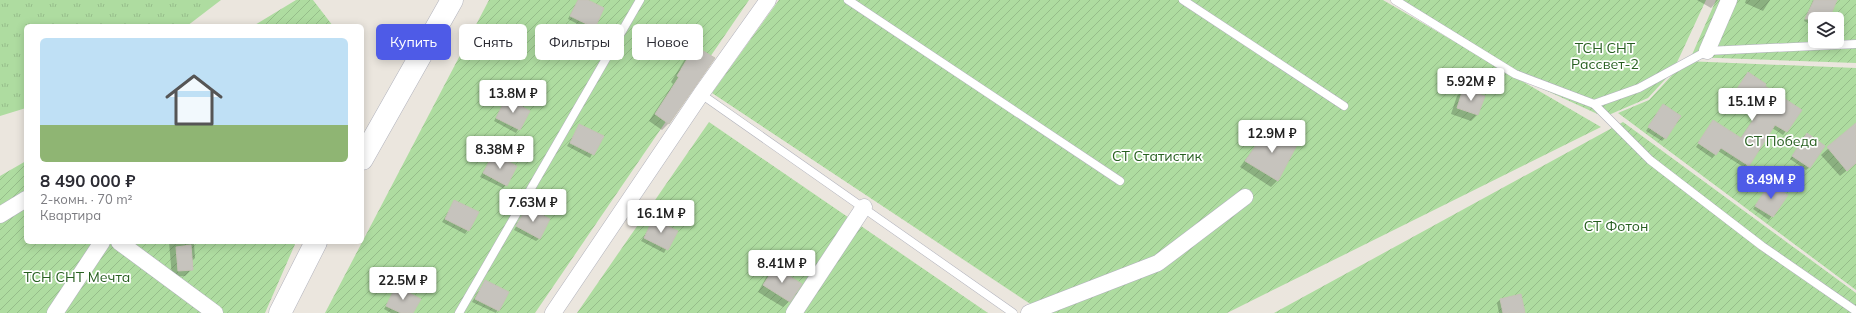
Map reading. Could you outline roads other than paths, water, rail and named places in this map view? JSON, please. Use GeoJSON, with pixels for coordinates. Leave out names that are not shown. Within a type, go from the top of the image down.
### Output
{"type":"FeatureCollection","features":[{"type":"Feature","properties":{"kind":"main road"},"geometry":{"type":"LineString","coordinates":[[364,155],[452,0]]}},
{"type":"Feature","properties":{"kind":"main road"},"geometry":{"type":"LineString","coordinates":[[280,313],[315,244]]}},
{"type":"Feature","properties":{"kind":"street"},"geometry":{"type":"LineString","coordinates":[[553,313],[701,94],[768,0]]}},
{"type":"Feature","properties":{"kind":"street"},"geometry":{"type":"LineString","coordinates":[[1707,51],[1730,0]]}},
{"type":"Feature","properties":{"kind":"street"},"geometry":{"type":"LineString","coordinates":[[1030,313],[1158,263],[1245,197]]}},
{"type":"Feature","properties":{"kind":"street"},"geometry":{"type":"LineString","coordinates":[[0,215],[24,200]]}},
{"type":"Feature","properties":{"kind":"street"},"geometry":{"type":"LineString","coordinates":[[794,313],[864,207]]}},
{"type":"Feature","properties":{"kind":"street"},"geometry":{"type":"LineString","coordinates":[[55,313],[101,244]]}},
{"type":"Feature","properties":{"kind":"street"},"geometry":{"type":"LineString","coordinates":[[122,244],[215,313]]}},
{"type":"Feature","properties":{"kind":"lane"},"geometry":{"type":"LineString","coordinates":[[459,313],[640,0]]}},
{"type":"Feature","properties":{"kind":"lane"},"geometry":{"type":"LineString","coordinates":[[848,0],[1120,181]]}},
{"type":"Feature","properties":{"kind":"lane"},"geometry":{"type":"LineString","coordinates":[[1183,0],[1344,106]]}},
{"type":"Feature","properties":{"kind":"lane"},"geometry":{"type":"LineString","coordinates":[[1395,0],[1515,74],[1594,104],[1650,160],[1762,246],[1856,311]]}},
{"type":"Feature","properties":{"kind":"lane"},"geometry":{"type":"LineString","coordinates":[[1594,104],[1639,88],[1707,51],[1856,44]]}},
{"type":"Feature","properties":{"kind":"lane"},"geometry":{"type":"LineString","coordinates":[[701,94],[1013,313]]}},
{"type":"Feature","properties":{"kind":"park label","name":"ТСН СНТ Рассвет-2"},"geometry":{"type":"Point","coordinates":[1605,56]}},
{"type":"Feature","properties":{"kind":"park label","name":"СТ Победа"},"geometry":{"type":"Point","coordinates":[1781,141]}},
{"type":"Feature","properties":{"kind":"park label","name":"СТ Статистик"},"geometry":{"type":"Point","coordinates":[1157,156]}},
{"type":"Feature","properties":{"kind":"park label","name":"СТ Фотон"},"geometry":{"type":"Point","coordinates":[1616,226]}},
{"type":"Feature","properties":{"kind":"park label","name":"ТСН СНТ Мечта"},"geometry":{"type":"Point","coordinates":[77,277]}}]}
